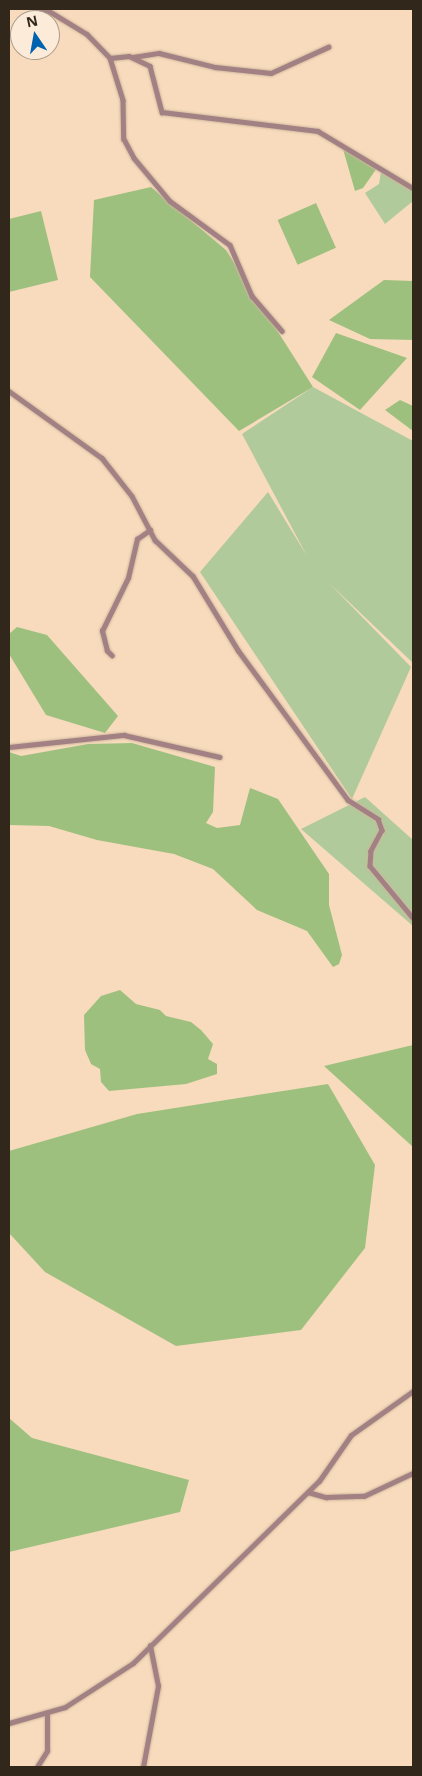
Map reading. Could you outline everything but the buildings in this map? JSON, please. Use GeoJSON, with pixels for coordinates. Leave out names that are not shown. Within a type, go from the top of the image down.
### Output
{"type":"FeatureCollection","features":[{"type":"Feature","properties":{"kind":"street"},"geometry":{"type":"LineString","coordinates":[[60,18],[87,34],[110,58],[123,100],[124,139],[134,158],[170,201],[195,223],[230,245],[252,296],[282,331]]}},
{"type":"Feature","properties":{"kind":"street"},"geometry":{"type":"LineString","coordinates":[[110,58],[159,53],[215,67],[271,72],[328,47]]}},
{"type":"Feature","properties":{"kind":"street"},"geometry":{"type":"LineString","coordinates":[[132,57],[143,60],[155,74],[162,112],[318,131],[413,188]]}},
{"type":"Feature","properties":{"kind":"street"},"geometry":{"type":"LineString","coordinates":[[9,391],[102,458],[138,504],[160,546],[193,576],[242,656],[348,800],[378,819],[382,830],[371,851],[370,866],[413,918]]}},
{"type":"Feature","properties":{"kind":"street"},"geometry":{"type":"LineString","coordinates":[[112,656],[107,651],[102,631],[128,578],[137,539],[150,530]]}},
{"type":"Feature","properties":{"kind":"street"},"geometry":{"type":"LineString","coordinates":[[9,747],[124,735],[220,757]]}},
{"type":"Feature","properties":{"kind":"street"},"geometry":{"type":"LineString","coordinates":[[9,1723],[47,1713],[106,1683],[150,1646],[308,1492],[328,1471],[351,1435],[413,1391]]}},
{"type":"Feature","properties":{"kind":"street"},"geometry":{"type":"LineString","coordinates":[[308,1492],[326,1497],[364,1496],[413,1474]]}},
{"type":"Feature","properties":{"kind":"street"},"geometry":{"type":"LineString","coordinates":[[143,1767],[158,1686],[150,1646]]}},
{"type":"Feature","properties":{"kind":"street"},"geometry":{"type":"LineString","coordinates":[[37,1767],[47,1752],[47,1713]]}},
{"type":"Feature","properties":{"kind":"green space"},"geometry":{"type":"Polygon","coordinates":[[[341,142],[377,168],[363,188],[355,191],[341,142]]]}},
{"type":"Feature","properties":{"kind":"green space"},"geometry":{"type":"Polygon","coordinates":[[[381,172],[413,190],[413,201],[385,224],[365,193],[379,184],[381,172]]]}},
{"type":"Feature","properties":{"kind":"green space"},"geometry":{"type":"Polygon","coordinates":[[[151,187],[226,250],[313,387],[239,431],[90,277],[94,200],[151,187]]]}},
{"type":"Feature","properties":{"kind":"green space"},"geometry":{"type":"Polygon","coordinates":[[[316,203],[336,248],[298,265],[278,220],[316,203]]]}},
{"type":"Feature","properties":{"kind":"green space"},"geometry":{"type":"Polygon","coordinates":[[[41,211],[58,280],[9,292],[9,219],[41,211]]]}},
{"type":"Feature","properties":{"kind":"green space"},"geometry":{"type":"Polygon","coordinates":[[[384,280],[413,281],[413,340],[370,339],[329,320],[384,280]]]}},
{"type":"Feature","properties":{"kind":"green space"},"geometry":{"type":"Polygon","coordinates":[[[336,333],[407,358],[360,410],[312,377],[336,333]]]}},
{"type":"Feature","properties":{"kind":"green space"},"geometry":{"type":"Polygon","coordinates":[[[313,387],[413,441],[413,663],[329,583],[411,667],[352,799],[200,572],[268,492],[307,556],[242,434],[313,387]]]}},
{"type":"Feature","properties":{"kind":"green space"},"geometry":{"type":"Polygon","coordinates":[[[400,400],[413,406],[413,431],[385,410],[400,400]]]}},
{"type":"Feature","properties":{"kind":"green space"},"geometry":{"type":"Polygon","coordinates":[[[17,627],[47,635],[118,716],[105,733],[46,715],[9,654],[9,634],[17,627]]]}},
{"type":"Feature","properties":{"kind":"green space"},"geometry":{"type":"Polygon","coordinates":[[[132,743],[215,767],[213,812],[206,823],[217,828],[240,825],[250,788],[278,799],[329,874],[329,905],[342,955],[339,964],[333,967],[307,931],[257,910],[213,869],[174,854],[97,840],[49,826],[9,825],[9,752],[21,756],[88,744],[132,743]]]}},
{"type":"Feature","properties":{"kind":"green space"},"geometry":{"type":"Polygon","coordinates":[[[365,797],[413,840],[413,926],[301,829],[365,797]]]}},
{"type":"Feature","properties":{"kind":"green space"},"geometry":{"type":"Polygon","coordinates":[[[120,990],[136,1004],[160,1010],[166,1016],[191,1022],[201,1030],[213,1044],[208,1059],[217,1064],[217,1074],[186,1084],[109,1091],[101,1082],[100,1069],[91,1064],[85,1050],[84,1015],[101,996],[120,990]]]}},
{"type":"Feature","properties":{"kind":"green space"},"geometry":{"type":"Polygon","coordinates":[[[413,1045],[413,1147],[324,1066],[413,1045]]]}},
{"type":"Feature","properties":{"kind":"green space"},"geometry":{"type":"Polygon","coordinates":[[[328,1084],[375,1165],[365,1248],[301,1330],[176,1346],[45,1272],[9,1233],[9,1151],[137,1114],[328,1084]]]}},
{"type":"Feature","properties":{"kind":"green space"},"geometry":{"type":"Polygon","coordinates":[[[9,1418],[32,1438],[189,1480],[180,1512],[9,1552],[9,1418]]]}}]}
